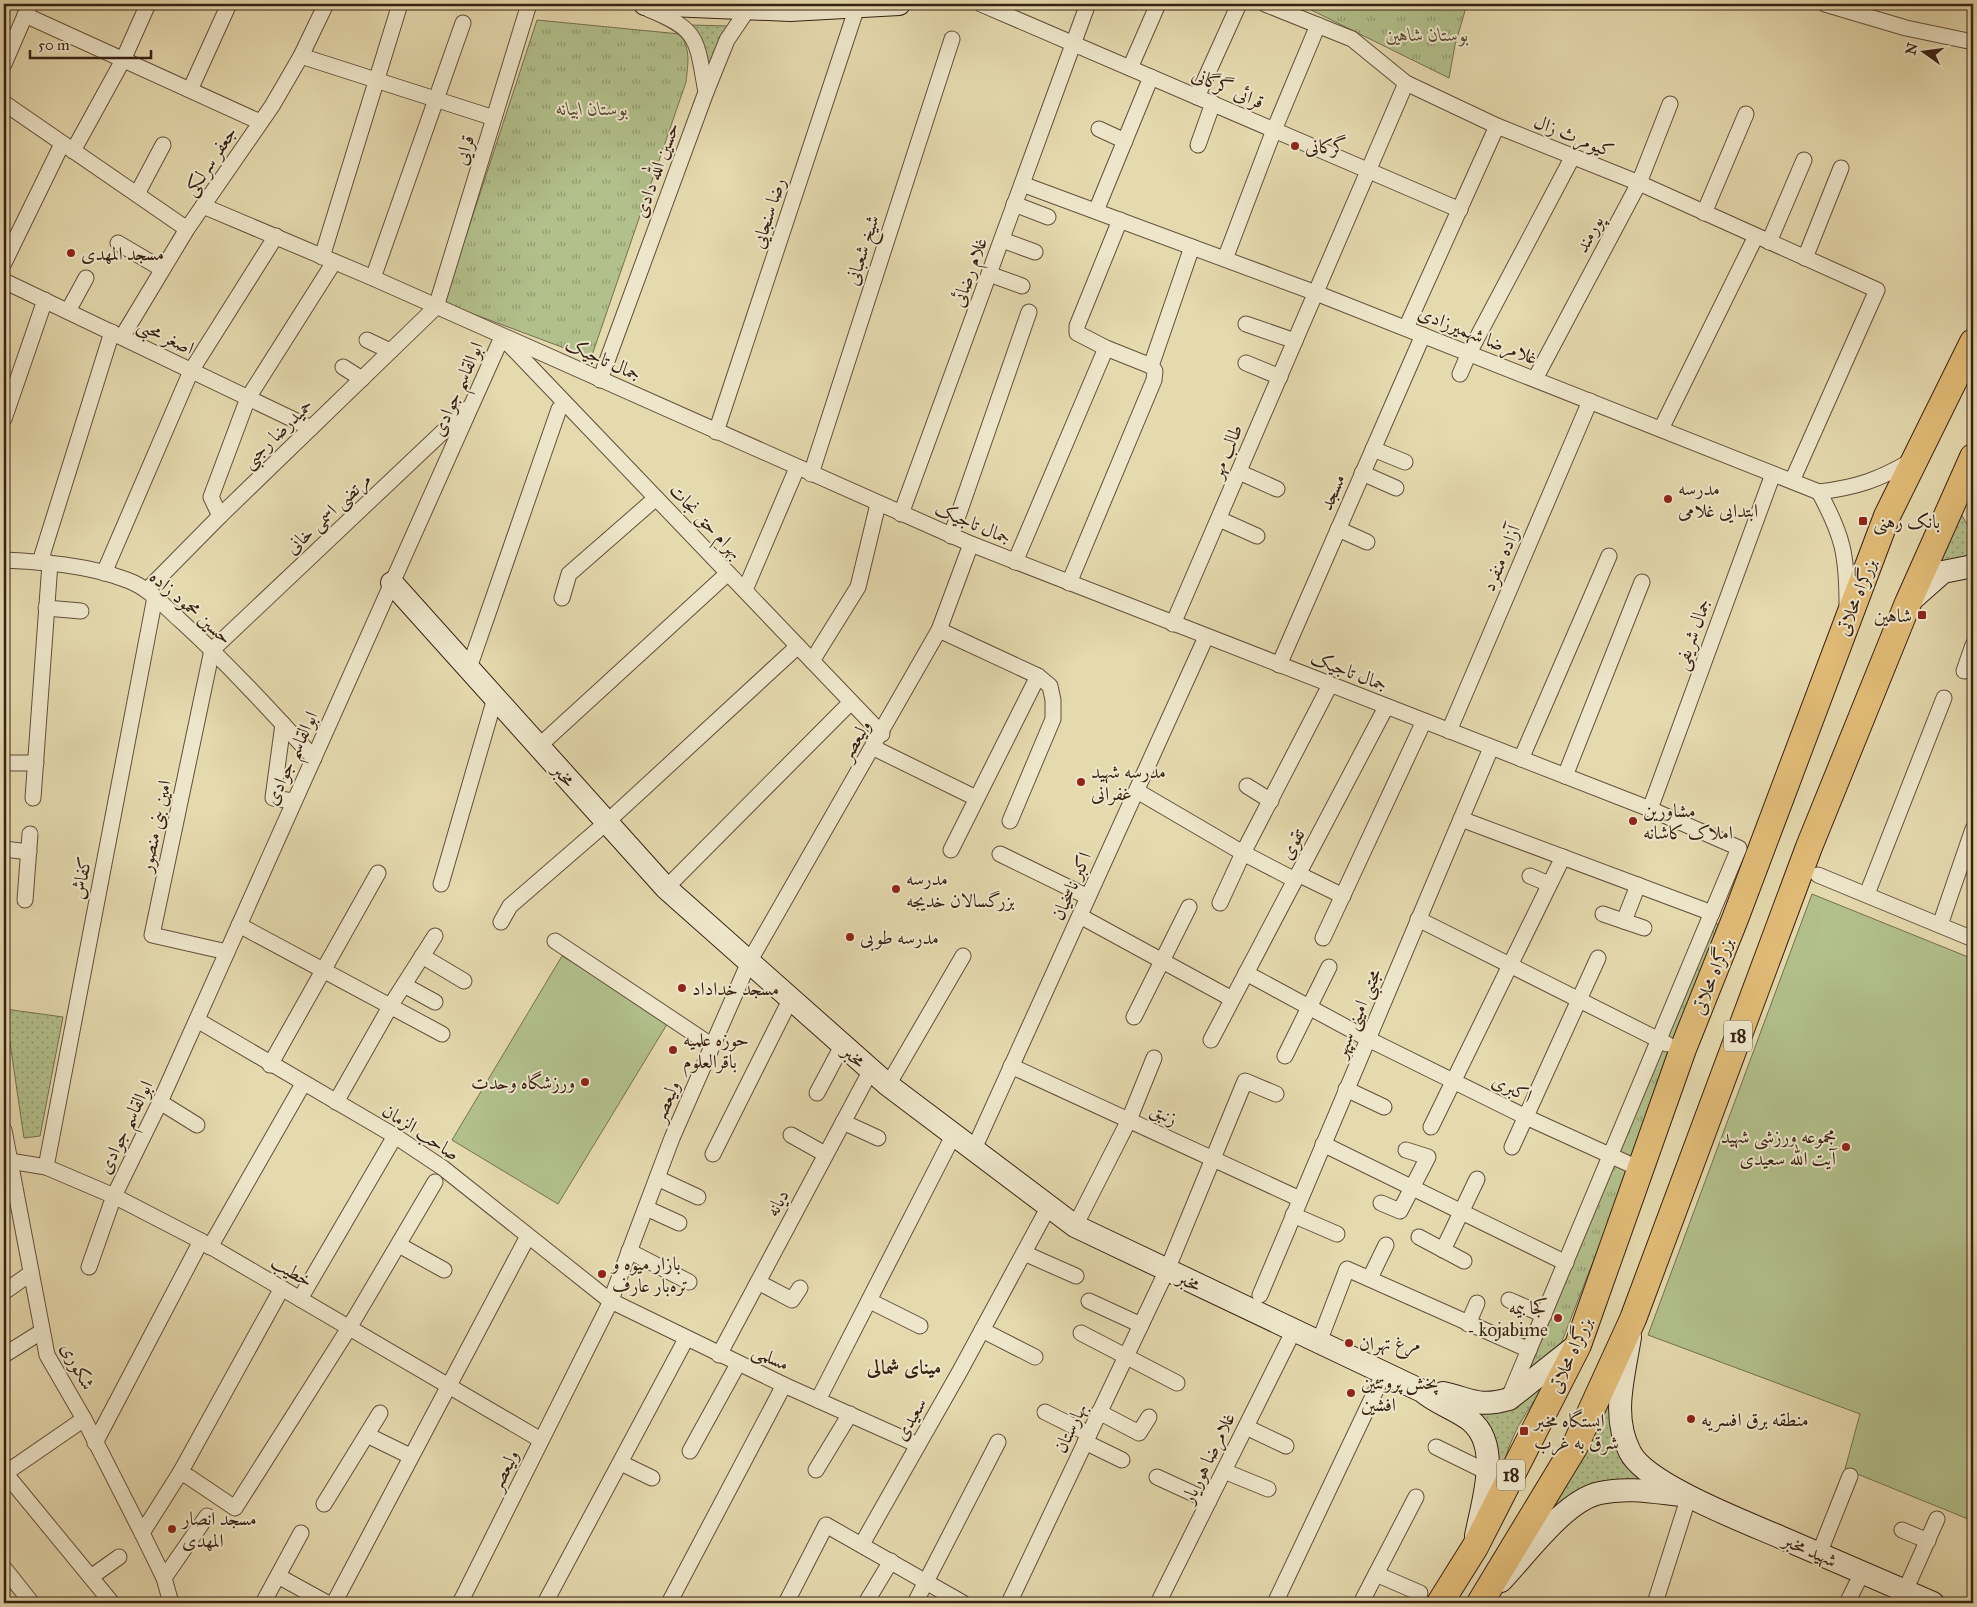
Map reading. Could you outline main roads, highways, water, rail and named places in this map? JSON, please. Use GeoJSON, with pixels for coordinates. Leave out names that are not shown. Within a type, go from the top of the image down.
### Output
{"type":"FeatureCollection","features":[{"type":"Feature","properties":{"kind":"highway","name":"بزرگراه محلاتی"},"geometry":{"type":"LineString","coordinates":[[1430,1598],[1474,1547],[1578,1345],[1640,1169],[1671,1045],[1735,920],[1887,516],[1973,342]]}},
{"type":"Feature","properties":{"kind":"highway","name":"18"},"geometry":{"type":"LineString","coordinates":[[1481,1603],[1575,1446],[1633,1319],[1809,847],[1908,603],[1973,457]]}},
{"type":"Feature","properties":{"kind":"main road"},"geometry":{"type":"LineString","coordinates":[[645,4],[748,9],[857,7],[899,4]]}},
{"type":"Feature","properties":{"kind":"main road"},"geometry":{"type":"LineString","coordinates":[[1908,603],[1943,572],[1973,566]]}},
{"type":"Feature","properties":{"kind":"main road","name":"مخبر"},"geometry":{"type":"LineString","coordinates":[[392,583],[666,888],[842,1046],[953,1136],[1048,1208],[1075,1226],[1422,1391]]}},
{"type":"Feature","properties":{"kind":"main road"},"geometry":{"type":"LineString","coordinates":[[1633,1319],[1619,1402],[1620,1420],[1625,1440],[1634,1460],[1642,1468],[1688,1496]]}},
{"type":"Feature","properties":{"kind":"main road"},"geometry":{"type":"LineString","coordinates":[[1422,1391],[1449,1394],[1474,1403],[1496,1403],[1509,1399],[1578,1345]]}},
{"type":"Feature","properties":{"kind":"main road"},"geometry":{"type":"LineString","coordinates":[[1422,1391],[1433,1400],[1457,1412],[1478,1427],[1486,1446],[1487,1472],[1474,1547]]}},
{"type":"Feature","properties":{"kind":"main road"},"geometry":{"type":"LineString","coordinates":[[1481,1603],[1569,1508],[1586,1497],[1600,1493],[1640,1490],[1688,1496]]}},
{"type":"Feature","properties":{"kind":"main road","name":"شهید مخبر"},"geometry":{"type":"LineString","coordinates":[[1688,1496],[1933,1603]]}},
{"type":"Feature","properties":{"kind":"place","name":"گرکانی"},"geometry":{"type":"Point","coordinates":[1295,146]}},
{"type":"Feature","properties":{"kind":"place","name":"مسجد المهدی"},"geometry":{"type":"Point","coordinates":[71,253]}},
{"type":"Feature","properties":{"kind":"place","name":"مدرسه ابتدایی غلامی"},"geometry":{"type":"Point","coordinates":[1668,499]}},
{"type":"Feature","properties":{"kind":"place","name":"بانک رهنی"},"geometry":{"type":"Point","coordinates":[1863,521]}},
{"type":"Feature","properties":{"kind":"place","name":"شاهین"},"geometry":{"type":"Point","coordinates":[1922,615]}},
{"type":"Feature","properties":{"kind":"place","name":"مدرسه شهید غفرانی"},"geometry":{"type":"Point","coordinates":[1081,782]}},
{"type":"Feature","properties":{"kind":"place","name":"مشاورین املاک کاشانه"},"geometry":{"type":"Point","coordinates":[1633,821]}},
{"type":"Feature","properties":{"kind":"place","name":"مدرسه بزرگسالان خدیجه"},"geometry":{"type":"Point","coordinates":[896,889]}},
{"type":"Feature","properties":{"kind":"place","name":"مدرسه طوبی"},"geometry":{"type":"Point","coordinates":[850,937]}},
{"type":"Feature","properties":{"kind":"place","name":"مسجد خداداد"},"geometry":{"type":"Point","coordinates":[682,988]}},
{"type":"Feature","properties":{"kind":"place","name":"حوزه علمیه باقرالعلوم"},"geometry":{"type":"Point","coordinates":[673,1050]}},
{"type":"Feature","properties":{"kind":"place","name":"ورزشگاه وحدت"},"geometry":{"type":"Point","coordinates":[585,1082]}},
{"type":"Feature","properties":{"kind":"place","name":"مجموعه ورزشی شهید آیت‌ الله سعیدی"},"geometry":{"type":"Point","coordinates":[1846,1147]}},
{"type":"Feature","properties":{"kind":"place","name":"بازار میوه و تره‌بار عارف"},"geometry":{"type":"Point","coordinates":[602,1274]}},
{"type":"Feature","properties":{"kind":"place","name":"کجا بیمه - kojabime"},"geometry":{"type":"Point","coordinates":[1558,1318]}},
{"type":"Feature","properties":{"kind":"place","name":"مرغ تهران"},"geometry":{"type":"Point","coordinates":[1349,1343]}},
{"type":"Feature","properties":{"kind":"place","name":"پخش پروتئین افشین"},"geometry":{"type":"Point","coordinates":[1351,1393]}},
{"type":"Feature","properties":{"kind":"place","name":"منطقه برق افسریه"},"geometry":{"type":"Point","coordinates":[1691,1419]}},
{"type":"Feature","properties":{"kind":"place","name":"ایستگاه مخبر شرق به غرب"},"geometry":{"type":"Point","coordinates":[1524,1431]}},
{"type":"Feature","properties":{"kind":"place","name":"مسجد انصار المهدی"},"geometry":{"type":"Point","coordinates":[172,1529]}},
{"type":"Feature","properties":{"kind":"district","name":"مینای شمالی"},"geometry":{"type":"Point","coordinates":[904,1367]}},
{"type":"Feature","properties":{"kind":"park label","name":"بوستان شاهین"},"geometry":{"type":"Point","coordinates":[1427,34]}},
{"type":"Feature","properties":{"kind":"park label","name":"بوستان ابیانه"},"geometry":{"type":"Point","coordinates":[592,108]}}]}
